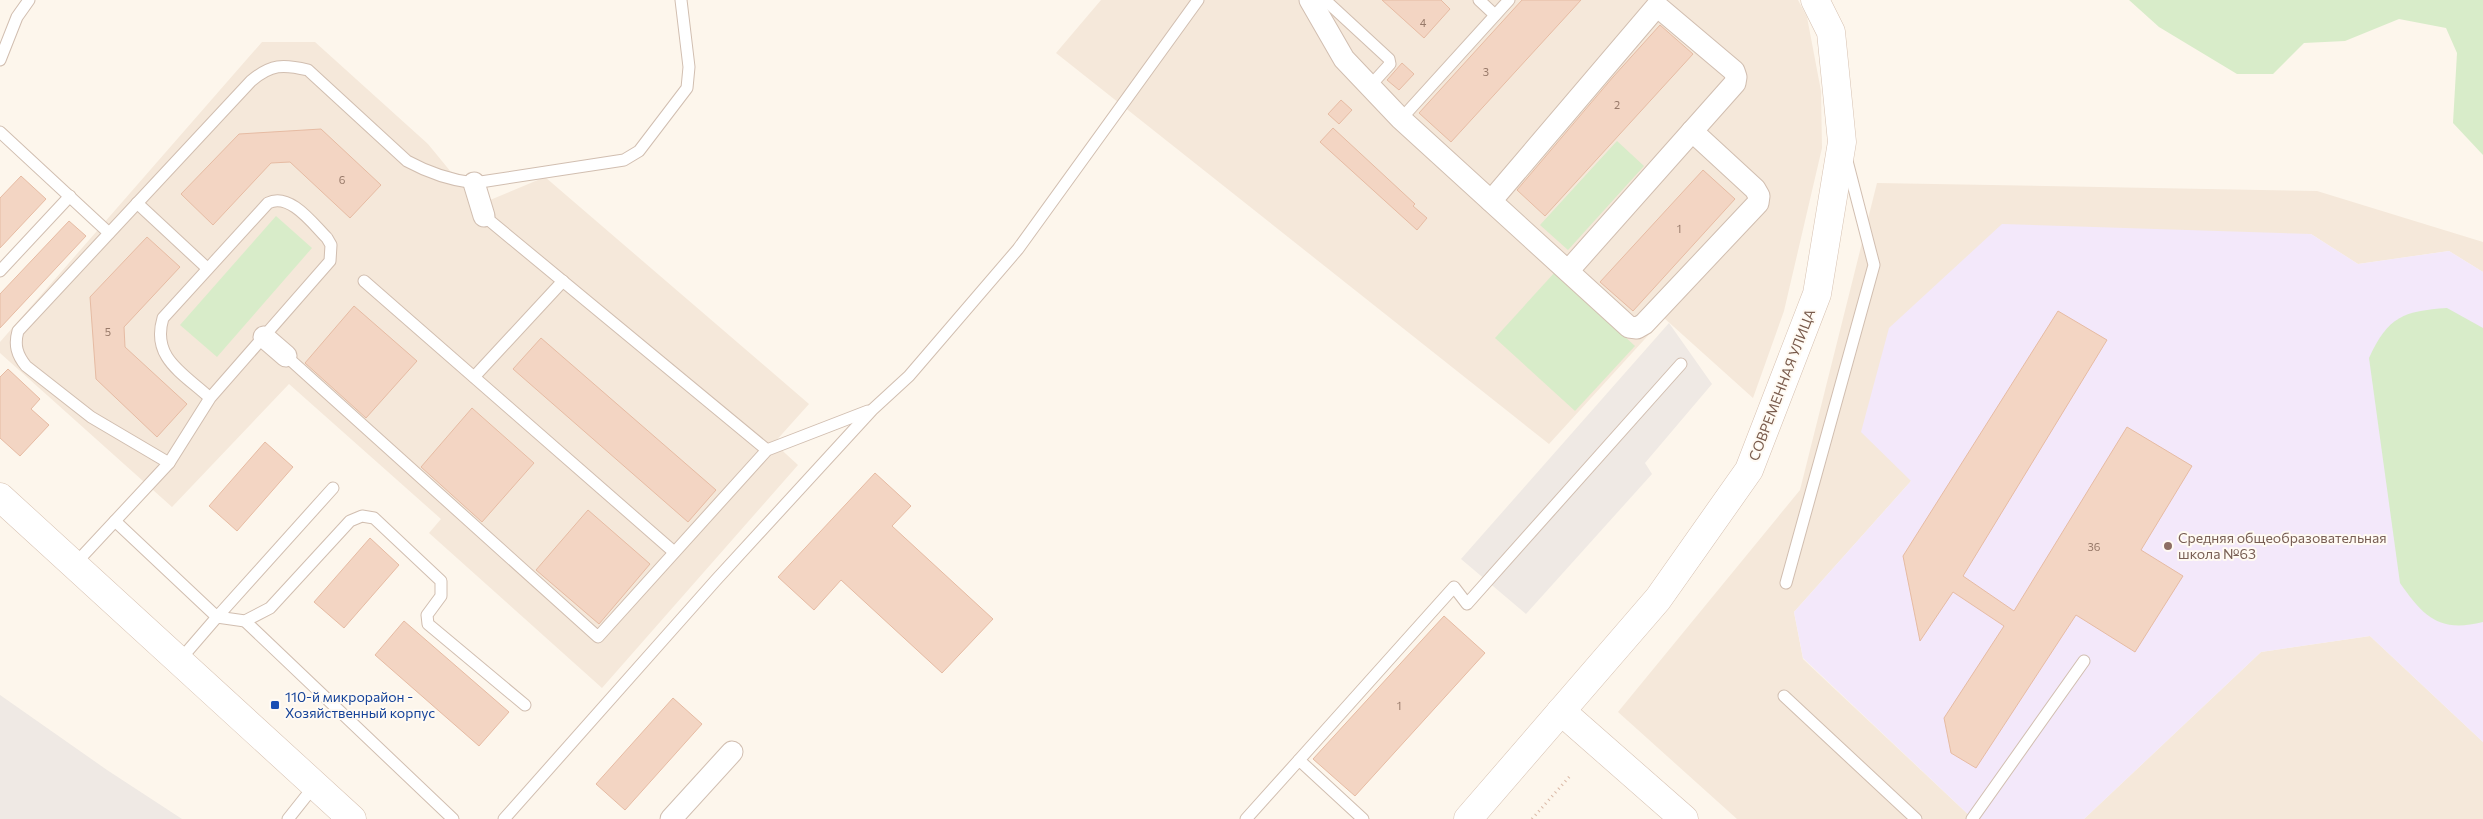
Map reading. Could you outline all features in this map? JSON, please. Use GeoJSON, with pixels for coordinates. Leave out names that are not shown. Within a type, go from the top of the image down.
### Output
{"type":"FeatureCollection","features":[{"type":"Feature","properties":{"kind":"street","name":"СОВРЕМЕННАЯ УЛИЦА"},"geometry":{"type":"LineString","coordinates":[[1468,819],[1658,599],[1749,470],[1817,294],[1842,142],[1831,32],[1815,0]]}},
{"type":"Feature","properties":{"kind":"street"},"geometry":{"type":"LineString","coordinates":[[1318,2],[1344,59],[1401,119],[1629,328],[1637,328],[1644,324],[1758,203],[1759,196],[1755,189],[1692,131]]}},
{"type":"Feature","properties":{"kind":"street"},"geometry":{"type":"LineString","coordinates":[[1490,201],[1653,3],[1734,70],[1735,84],[1568,271]]}},
{"type":"Feature","properties":{"kind":"street"},"geometry":{"type":"LineString","coordinates":[[474,183],[484,216]]}},
{"type":"Feature","properties":{"kind":"street"},"geometry":{"type":"LineString","coordinates":[[264,337],[286,356]]}},
{"type":"Feature","properties":{"kind":"street"},"geometry":{"type":"LineString","coordinates":[[0,497],[352,819]]}},
{"type":"Feature","properties":{"kind":"street"},"geometry":{"type":"LineString","coordinates":[[1561,711],[1684,819]]}},
{"type":"Feature","properties":{"kind":"street"},"geometry":{"type":"LineString","coordinates":[[671,819],[732,752]]}},
{"type":"Feature","properties":{"kind":"lane"},"geometry":{"type":"LineString","coordinates":[[0,60],[17,17],[29,0]]}},
{"type":"Feature","properties":{"kind":"lane"},"geometry":{"type":"LineString","coordinates":[[169,464],[91,417],[26,366],[16,348],[18,331],[251,81],[261,72],[274,67],[287,65],[308,70],[407,161],[440,177],[474,183],[624,160],[640,151],[687,88],[689,67],[681,0]]}},
{"type":"Feature","properties":{"kind":"lane"},"geometry":{"type":"LineString","coordinates":[[504,819],[716,580],[872,410],[909,376],[1018,250],[1198,0]]}},
{"type":"Feature","properties":{"kind":"lane"},"geometry":{"type":"LineString","coordinates":[[1479,0],[1495,15]]}},
{"type":"Feature","properties":{"kind":"lane"},"geometry":{"type":"LineString","coordinates":[[1401,119],[1509,0]]}},
{"type":"Feature","properties":{"kind":"lane"},"geometry":{"type":"LineString","coordinates":[[1318,2],[1389,59],[1390,64],[1370,86]]}},
{"type":"Feature","properties":{"kind":"lane"},"geometry":{"type":"LineString","coordinates":[[0,132],[109,233]]}},
{"type":"Feature","properties":{"kind":"lane"},"geometry":{"type":"LineString","coordinates":[[1786,583],[1874,265],[1842,142]]}},
{"type":"Feature","properties":{"kind":"lane"},"geometry":{"type":"LineString","coordinates":[[0,271],[70,196]]}},
{"type":"Feature","properties":{"kind":"lane"},"geometry":{"type":"LineString","coordinates":[[74,565],[169,464],[210,398],[330,261],[330,245],[327,238],[289,203],[280,199],[274,200],[264,207],[163,318],[159,341],[163,355],[210,398]]}},
{"type":"Feature","properties":{"kind":"lane"},"geometry":{"type":"LineString","coordinates":[[137,203],[207,268]]}},
{"type":"Feature","properties":{"kind":"lane"},"geometry":{"type":"LineString","coordinates":[[484,216],[767,450]]}},
{"type":"Feature","properties":{"kind":"lane"},"geometry":{"type":"LineString","coordinates":[[364,281],[674,552]]}},
{"type":"Feature","properties":{"kind":"lane"},"geometry":{"type":"LineString","coordinates":[[474,377],[563,281]]}},
{"type":"Feature","properties":{"kind":"lane"},"geometry":{"type":"LineString","coordinates":[[286,356],[598,637],[767,450],[872,410]]}},
{"type":"Feature","properties":{"kind":"lane"},"geometry":{"type":"LineString","coordinates":[[1246,819],[1454,587],[1467,604],[1681,364]]}},
{"type":"Feature","properties":{"kind":"lane"},"geometry":{"type":"LineString","coordinates":[[179,661],[333,488]]}},
{"type":"Feature","properties":{"kind":"lane"},"geometry":{"type":"LineString","coordinates":[[245,621],[270,608],[350,521],[362,516],[374,518],[441,581],[441,596],[427,615],[428,624],[525,705]]}},
{"type":"Feature","properties":{"kind":"lane"},"geometry":{"type":"LineString","coordinates":[[115,521],[217,617],[245,621],[453,819]]}},
{"type":"Feature","properties":{"kind":"lane"},"geometry":{"type":"LineString","coordinates":[[1972,819],[2084,660]]}},
{"type":"Feature","properties":{"kind":"lane"},"geometry":{"type":"LineString","coordinates":[[1784,696],[1916,819]]}},
{"type":"Feature","properties":{"kind":"lane"},"geometry":{"type":"LineString","coordinates":[[1299,760],[1363,819]]}},
{"type":"Feature","properties":{"kind":"lane"},"geometry":{"type":"LineString","coordinates":[[288,819],[315,785]]}},
{"type":"Feature","properties":{"kind":"path"},"geometry":{"type":"LineString","coordinates":[[1532,819],[1571,775]]}},
{"type":"Feature","properties":{"kind":"shaded area"},"geometry":{"type":"Polygon","coordinates":[[[1101,0],[1798,0],[1807,17],[1821,91],[1822,148],[1784,311],[1753,398],[1664,318],[1549,444],[1056,53],[1101,0]]]}},
{"type":"Feature","properties":{"kind":"shaded area"},"geometry":{"type":"Polygon","coordinates":[[[262,42],[315,42],[428,144],[478,205],[545,177],[809,404],[774,443],[798,465],[602,688],[429,533],[441,519],[289,384],[172,507],[0,353],[0,342],[262,42]]]}},
{"type":"Feature","properties":{"kind":"shaded area"},"geometry":{"type":"Polygon","coordinates":[[[1877,183],[2317,191],[2483,242],[2483,272],[2449,251],[2358,264],[2311,234],[1911,481],[1794,612],[1803,659],[1973,819],[1737,819],[1618,712],[1800,490],[1877,183]]]}},
{"type":"Feature","properties":{"kind":"shaded area","name":"Средняя общеобразовательная школа №63"},"geometry":{"type":"Polygon","coordinates":[[[2002,224],[2311,234],[2358,264],[2449,251],[2483,272],[2483,742],[2370,636],[2261,652],[2084,819],[1973,819],[1803,658],[1794,612],[1911,481],[1861,432],[1889,328],[2002,224]]]}},
{"type":"Feature","properties":{"kind":"shaded area"},"geometry":{"type":"Polygon","coordinates":[[[1669,323],[1712,384],[1645,463],[1652,474],[1526,614],[1461,559],[1669,323]]]}},
{"type":"Feature","properties":{"kind":"shaded area"},"geometry":{"type":"Polygon","coordinates":[[[2370,636],[2483,742],[2483,819],[2084,819],[2261,652],[2370,636]]]}},
{"type":"Feature","properties":{"kind":"shaded area"},"geometry":{"type":"Polygon","coordinates":[[[0,695],[107,770],[182,819],[0,819],[0,695]]]}},
{"type":"Feature","properties":{"kind":"green space"},"geometry":{"type":"Polygon","coordinates":[[[2129,0],[2483,0],[2483,155],[2453,123],[2457,53],[2446,28],[2399,19],[2345,41],[2304,43],[2273,74],[2237,74],[2159,27],[2129,0]]]}},
{"type":"Feature","properties":{"kind":"green space"},"geometry":{"type":"Polygon","coordinates":[[[1617,141],[1644,166],[1568,250],[1540,225],[1617,141]]]}},
{"type":"Feature","properties":{"kind":"green space"},"geometry":{"type":"Polygon","coordinates":[[[276,216],[312,248],[217,357],[180,325],[276,216]]]}},
{"type":"Feature","properties":{"kind":"green space"},"geometry":{"type":"Polygon","coordinates":[[[1555,272],[1635,346],[1575,411],[1495,338],[1555,272]]]}},
{"type":"Feature","properties":{"kind":"green space"},"geometry":{"type":"Polygon","coordinates":[[[2447,308],[2483,328],[2483,622],[2468,625],[2455,625],[2434,619],[2417,605],[2400,583],[2369,358],[2383,333],[2399,318],[2419,311],[2447,308]]]}},
{"type":"Feature","properties":{"kind":"building"},"geometry":{"type":"Polygon","coordinates":[[[1382,0],[1441,0],[1450,9],[1424,38],[1382,0]]]}},
{"type":"Feature","properties":{"kind":"building"},"geometry":{"type":"Polygon","coordinates":[[[1522,0],[1581,0],[1451,142],[1419,113],[1522,0]]]}},
{"type":"Feature","properties":{"kind":"building"},"geometry":{"type":"Polygon","coordinates":[[[1660,25],[1693,54],[1545,216],[1517,190],[1660,25]]]}},
{"type":"Feature","properties":{"kind":"building"},"geometry":{"type":"Polygon","coordinates":[[[1402,63],[1414,74],[1399,90],[1387,80],[1402,63]]]}},
{"type":"Feature","properties":{"kind":"building"},"geometry":{"type":"Polygon","coordinates":[[[1341,100],[1352,110],[1339,124],[1328,114],[1341,100]]]}},
{"type":"Feature","properties":{"kind":"building"},"geometry":{"type":"Polygon","coordinates":[[[1333,128],[1415,204],[1413,206],[1427,218],[1417,230],[1320,142],[1333,128]]]}},
{"type":"Feature","properties":{"kind":"building"},"geometry":{"type":"Polygon","coordinates":[[[321,129],[381,185],[350,218],[290,162],[271,163],[213,225],[181,194],[239,134],[321,129]]]}},
{"type":"Feature","properties":{"kind":"building"},"geometry":{"type":"Polygon","coordinates":[[[1703,170],[1735,199],[1633,311],[1600,282],[1703,170]]]}},
{"type":"Feature","properties":{"kind":"building"},"geometry":{"type":"Polygon","coordinates":[[[21,176],[46,199],[0,248],[0,198],[21,176]]]}},
{"type":"Feature","properties":{"kind":"building"},"geometry":{"type":"Polygon","coordinates":[[[69,221],[86,236],[0,328],[0,294],[69,221]]]}},
{"type":"Feature","properties":{"kind":"building"},"geometry":{"type":"Polygon","coordinates":[[[147,237],[180,267],[124,327],[125,347],[187,404],[157,437],[96,379],[90,297],[147,237]]]}},
{"type":"Feature","properties":{"kind":"building"},"geometry":{"type":"Polygon","coordinates":[[[354,306],[417,361],[366,418],[305,363],[354,306]]]}},
{"type":"Feature","properties":{"kind":"building"},"geometry":{"type":"Polygon","coordinates":[[[2058,311],[2107,340],[1963,576],[2014,611],[2127,427],[2192,466],[2141,550],[2183,576],[2135,652],[2076,615],[1976,768],[1951,753],[1944,718],[2004,626],[1953,592],[1920,641],[1903,556],[2058,311]]]}},
{"type":"Feature","properties":{"kind":"building"},"geometry":{"type":"Polygon","coordinates":[[[541,338],[716,490],[688,522],[513,369],[541,338]]]}},
{"type":"Feature","properties":{"kind":"building"},"geometry":{"type":"Polygon","coordinates":[[[8,369],[40,399],[31,409],[49,425],[20,456],[0,438],[0,377],[8,369]]]}},
{"type":"Feature","properties":{"kind":"building"},"geometry":{"type":"Polygon","coordinates":[[[472,408],[534,463],[482,522],[421,467],[472,408]]]}},
{"type":"Feature","properties":{"kind":"building"},"geometry":{"type":"Polygon","coordinates":[[[265,442],[293,467],[237,531],[209,506],[265,442]]]}},
{"type":"Feature","properties":{"kind":"building"},"geometry":{"type":"Polygon","coordinates":[[[875,473],[911,506],[892,526],[993,619],[942,673],[841,580],[814,610],[778,577],[875,473]]]}},
{"type":"Feature","properties":{"kind":"building"},"geometry":{"type":"Polygon","coordinates":[[[588,510],[650,564],[599,624],[536,570],[588,510]]]}},
{"type":"Feature","properties":{"kind":"building"},"geometry":{"type":"Polygon","coordinates":[[[370,538],[399,565],[344,628],[314,602],[370,538]]]}},
{"type":"Feature","properties":{"kind":"building"},"geometry":{"type":"Polygon","coordinates":[[[1444,616],[1485,653],[1355,796],[1313,759],[1444,616]]]}},
{"type":"Feature","properties":{"kind":"building"},"geometry":{"type":"Polygon","coordinates":[[[404,621],[509,712],[479,746],[375,655],[404,621]]]}},
{"type":"Feature","properties":{"kind":"building"},"geometry":{"type":"Polygon","coordinates":[[[673,698],[702,724],[625,810],[596,784],[673,698]]]}},
{"type":"Feature","properties":{"kind":"place","name":"Средняя общеобразовательная школа №63"},"geometry":{"type":"Point","coordinates":[2168,546]}},
{"type":"Feature","properties":{"kind":"place","name":"110-й микрорайон - Хозяйственный корпус"},"geometry":{"type":"Point","coordinates":[275,705]}}]}
